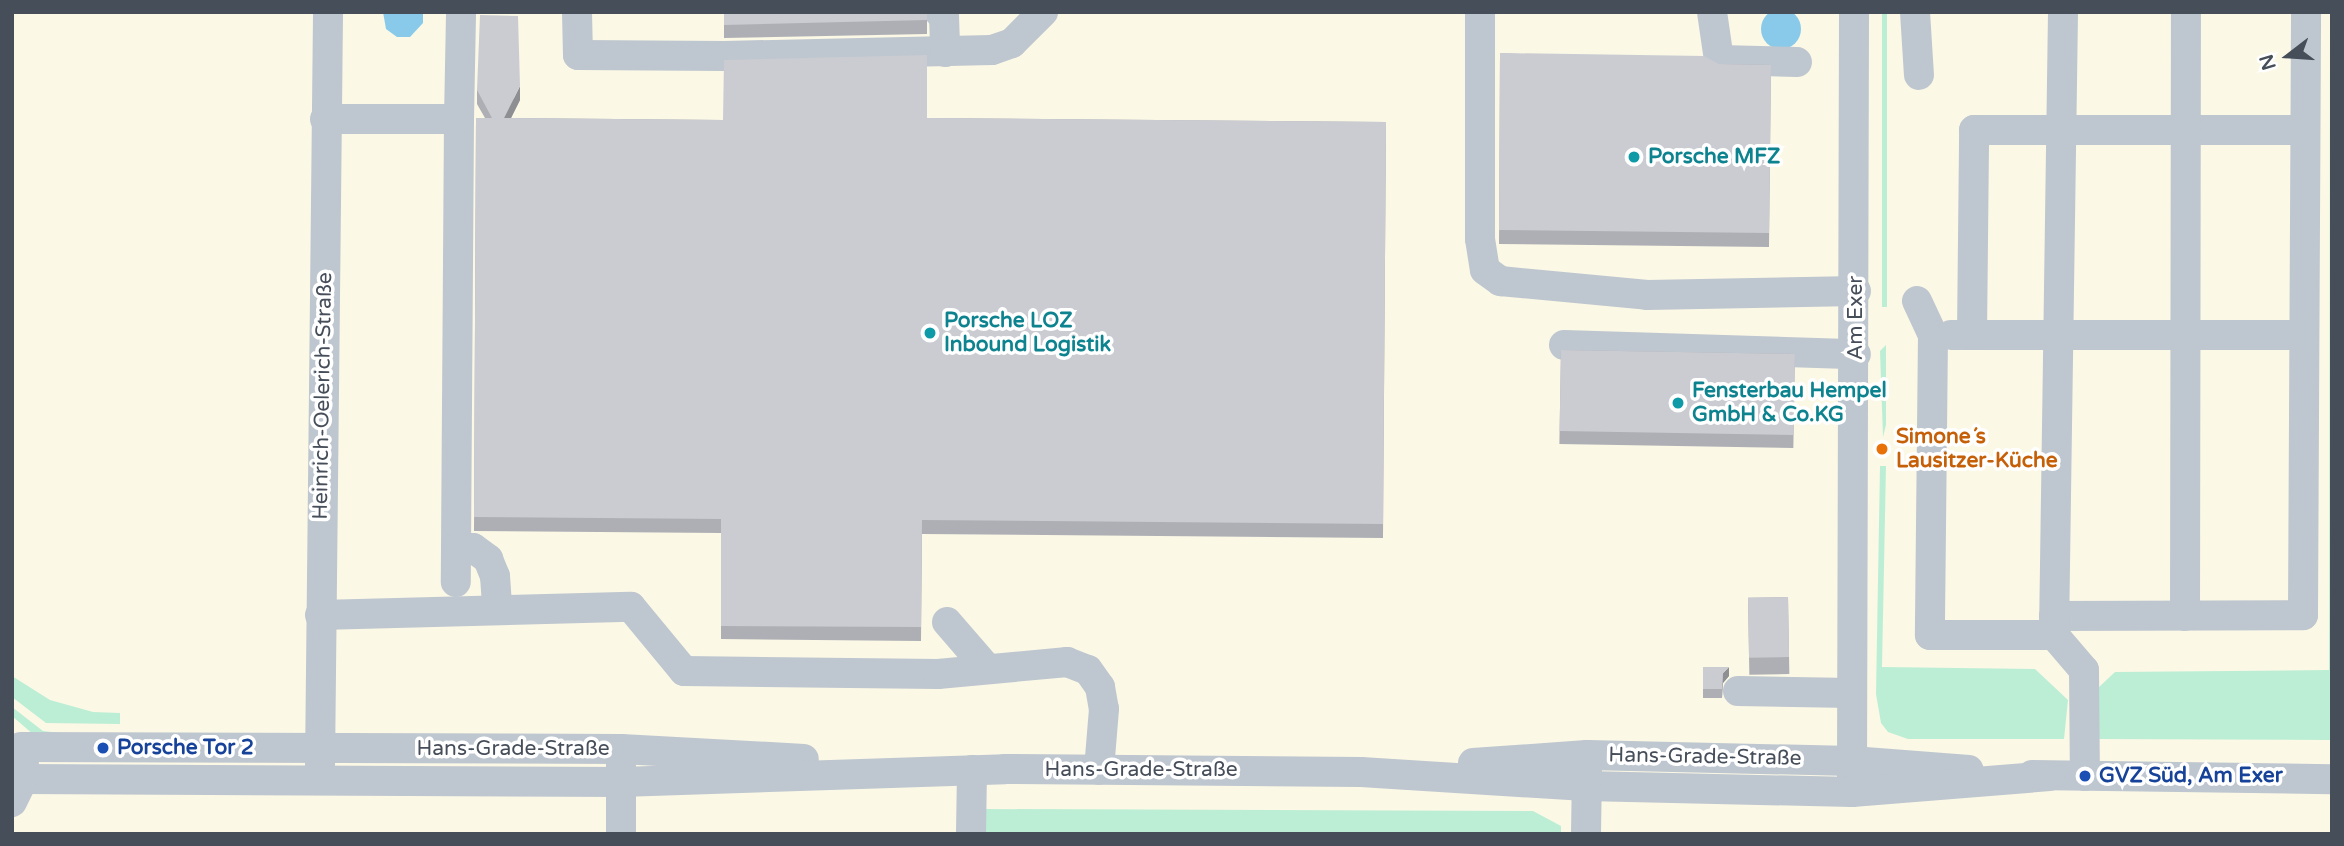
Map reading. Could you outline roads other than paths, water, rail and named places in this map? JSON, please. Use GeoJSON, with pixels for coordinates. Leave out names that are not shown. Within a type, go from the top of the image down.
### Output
{"type":"FeatureCollection","features":[{"type":"Feature","properties":{"kind":"street","name":"Heinrich-Oelerich-Straße"},"geometry":{"type":"LineString","coordinates":[[320,780],[328,12]]}},
{"type":"Feature","properties":{"kind":"street"},"geometry":{"type":"LineString","coordinates":[[456,582],[461,12]]}},
{"type":"Feature","properties":{"kind":"street"},"geometry":{"type":"LineString","coordinates":[[578,12],[578,55],[992,50],[1012,43],[1043,12]]}},
{"type":"Feature","properties":{"kind":"street"},"geometry":{"type":"LineString","coordinates":[[939,12],[944,16],[945,51]]}},
{"type":"Feature","properties":{"kind":"street"},"geometry":{"type":"LineString","coordinates":[[1480,12],[1479,239],[1485,270],[1500,281],[1647,295],[1856,291]]}},
{"type":"Feature","properties":{"kind":"street"},"geometry":{"type":"LineString","coordinates":[[1712,12],[1718,60],[1797,62]]}},
{"type":"Feature","properties":{"kind":"street","name":"Am Exer"},"geometry":{"type":"LineString","coordinates":[[1852,792],[1856,354],[1854,12]]}},
{"type":"Feature","properties":{"kind":"street"},"geometry":{"type":"LineString","coordinates":[[1915,12],[1919,75]]}},
{"type":"Feature","properties":{"kind":"street"},"geometry":{"type":"LineString","coordinates":[[2063,12],[2054,625],[2084,670],[2085,776]]}},
{"type":"Feature","properties":{"kind":"street"},"geometry":{"type":"LineString","coordinates":[[2185,615],[2186,12]]}},
{"type":"Feature","properties":{"kind":"street"},"geometry":{"type":"LineString","coordinates":[[1917,301],[1933,335],[1930,635],[2185,615],[2303,615],[2306,12]]}},
{"type":"Feature","properties":{"kind":"street"},"geometry":{"type":"LineString","coordinates":[[325,119],[459,119]]}},
{"type":"Feature","properties":{"kind":"street"},"geometry":{"type":"LineString","coordinates":[[1972,335],[1974,130],[2305,130]]}},
{"type":"Feature","properties":{"kind":"street"},"geometry":{"type":"LineString","coordinates":[[1933,335],[2303,335]]}},
{"type":"Feature","properties":{"kind":"street"},"geometry":{"type":"LineString","coordinates":[[1564,345],[1856,354]]}},
{"type":"Feature","properties":{"kind":"street"},"geometry":{"type":"LineString","coordinates":[[456,548],[473,548],[488,559],[495,576],[497,608]]}},
{"type":"Feature","properties":{"kind":"street"},"geometry":{"type":"LineString","coordinates":[[320,615],[497,608],[631,607],[684,671],[939,674],[985,666],[1048,661],[1088,670],[1100,688],[1104,709],[1099,770]]}},
{"type":"Feature","properties":{"kind":"street"},"geometry":{"type":"LineString","coordinates":[[947,622],[985,666]]}},
{"type":"Feature","properties":{"kind":"street"},"geometry":{"type":"LineString","coordinates":[[1738,691],[1852,693]]}},
{"type":"Feature","properties":{"kind":"street"},"geometry":{"type":"LineString","coordinates":[[16,740],[18,791]]}},
{"type":"Feature","properties":{"kind":"street","name":"Hans-Grade-Straße"},"geometry":{"type":"LineString","coordinates":[[16,740],[320,748],[621,749],[1006,769]]}},
{"type":"Feature","properties":{"kind":"street"},"geometry":{"type":"LineString","coordinates":[[621,749],[621,834]]}},
{"type":"Feature","properties":{"kind":"street"},"geometry":{"type":"LineString","coordinates":[[1586,834],[1587,755]]}},
{"type":"Feature","properties":{"kind":"street","name":"Hans-Grade-Straße"},"geometry":{"type":"LineString","coordinates":[[1361,772],[1587,755],[1852,761],[2049,776],[2332,779]]}},
{"type":"Feature","properties":{"kind":"street","name":"Hans-Grade-Straße"},"geometry":{"type":"LineString","coordinates":[[18,791],[320,780],[621,782],[1006,769],[1361,772],[1586,786],[1852,792],[2049,776]]}},
{"type":"Feature","properties":{"kind":"street"},"geometry":{"type":"LineString","coordinates":[[971,834],[972,770]]}},
{"type":"Feature","properties":{"kind":"water"},"geometry":{"type":"Polygon","coordinates":[[[1781,9],[1795,15],[1801,29],[1795,43],[1781,49],[1767,43],[1761,29],[1767,15],[1781,9]]]}},
{"type":"Feature","properties":{"kind":"water"},"geometry":{"type":"Polygon","coordinates":[[[383,12],[423,12],[423,23],[410,37],[397,37],[386,29],[383,12]]]}},
{"type":"Feature","properties":{"kind":"place","name":"Porsche MFZ"},"geometry":{"type":"Point","coordinates":[1634,157]}},
{"type":"Feature","properties":{"kind":"place","name":"Porsche LOZ Inbound Logistik"},"geometry":{"type":"Point","coordinates":[930,333]}},
{"type":"Feature","properties":{"kind":"place","name":"Fensterbau Hempel GmbH & Co.KG"},"geometry":{"type":"Point","coordinates":[1678,403]}},
{"type":"Feature","properties":{"kind":"place","name":"Simone´s Lausitzer-Küche"},"geometry":{"type":"Point","coordinates":[1882,449]}},
{"type":"Feature","properties":{"kind":"place","name":"Porsche Tor 2"},"geometry":{"type":"Point","coordinates":[103,748]}},
{"type":"Feature","properties":{"kind":"place","name":"GVZ Süd, Am Exer"},"geometry":{"type":"Point","coordinates":[2085,776]}}]}
